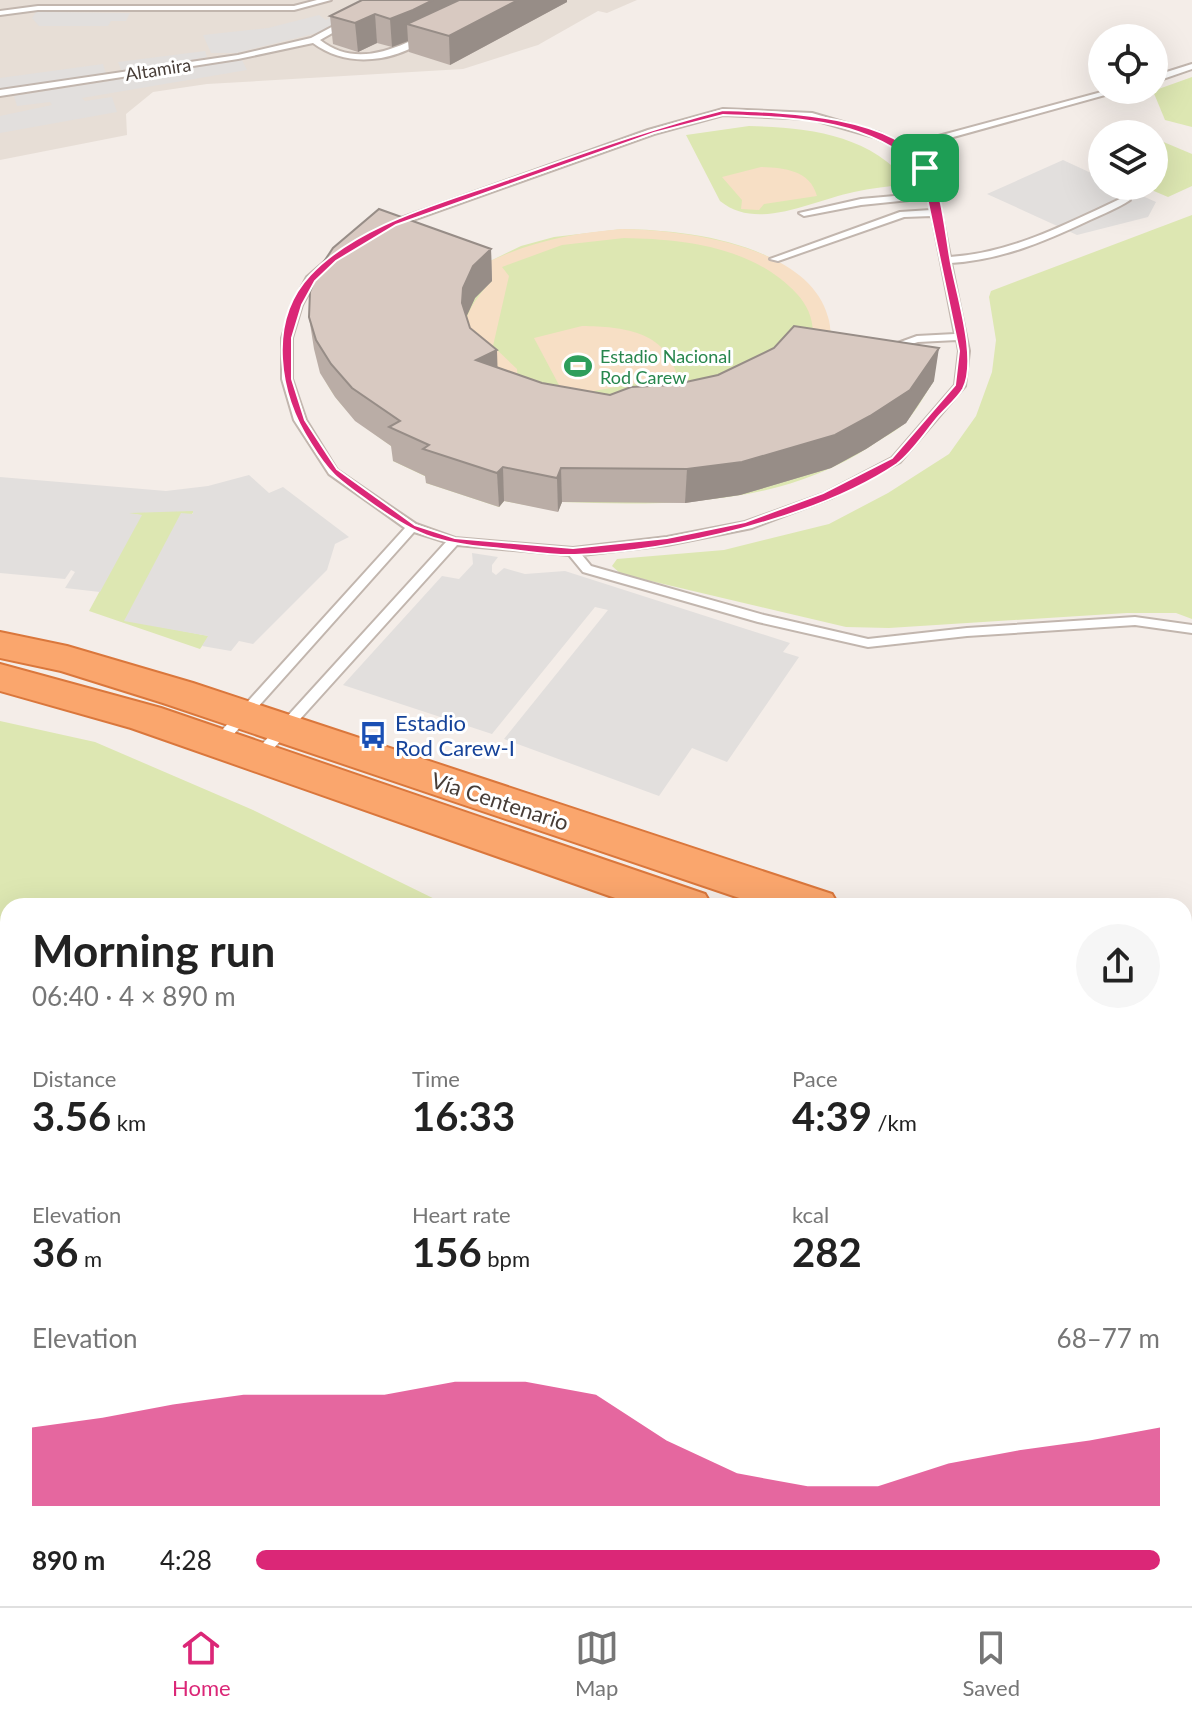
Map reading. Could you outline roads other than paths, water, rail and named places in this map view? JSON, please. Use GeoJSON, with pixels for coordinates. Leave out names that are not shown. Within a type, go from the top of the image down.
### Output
{"type":"FeatureCollection","features":[{"type":"Feature","properties":{"kind":"highway"},"geometry":{"type":"LineString","coordinates":[[0,620],[93,654],[162,705]]}},
{"type":"Feature","properties":{"kind":"highway","name":"Vía Centenario"},"geometry":{"type":"LineString","coordinates":[[0,645],[67,659],[162,705],[251,735],[790,898]]}},
{"type":"Feature","properties":{"kind":"highway","name":"Vía Centenario"},"geometry":{"type":"LineString","coordinates":[[0,677],[162,705]]}},
{"type":"Feature","properties":{"kind":"highway"},"geometry":{"type":"LineString","coordinates":[[0,691],[162,705]]}},
{"type":"Feature","properties":{"kind":"highway","name":"Vía Centenario"},"geometry":{"type":"LineString","coordinates":[[251,735],[669,898]]}},
{"type":"Feature","properties":{"kind":"lane"},"geometry":{"type":"LineString","coordinates":[[0,13],[38,8],[294,8],[327,0]]}},
{"type":"Feature","properties":{"kind":"lane","name":"Altamira"},"geometry":{"type":"LineString","coordinates":[[0,93],[238,57],[314,40],[359,15]]}},
{"type":"Feature","properties":{"kind":"lane"},"geometry":{"type":"LineString","coordinates":[[314,40],[342,55],[367,59],[395,53],[433,33]]}},
{"type":"Feature","properties":{"kind":"lane"},"geometry":{"type":"LineString","coordinates":[[1168,74],[1192,66]]}},
{"type":"Feature","properties":{"kind":"lane"},"geometry":{"type":"LineString","coordinates":[[904,148],[1088,98]]}},
{"type":"Feature","properties":{"kind":"lane"},"geometry":{"type":"LineString","coordinates":[[723,112],[812,116],[877,135],[904,148],[925,168],[933,195],[964,351],[960,386],[896,460],[827,496],[748,525],[667,541],[573,552],[454,541],[412,527],[333,472],[300,420],[287,379],[287,338],[311,279],[333,259],[393,224],[651,132],[723,112]]}},
{"type":"Feature","properties":{"kind":"lane"},"geometry":{"type":"LineString","coordinates":[[804,213],[861,202],[933,195]]}},
{"type":"Feature","properties":{"kind":"lane"},"geometry":{"type":"LineString","coordinates":[[946,260],[970,261],[1033,241],[1125,200]]}},
{"type":"Feature","properties":{"kind":"lane"},"geometry":{"type":"LineString","coordinates":[[775,259],[903,214],[937,213]]}},
{"type":"Feature","properties":{"kind":"lane"},"geometry":{"type":"LineString","coordinates":[[878,351],[917,339],[961,337]]}},
{"type":"Feature","properties":{"kind":"lane"},"geometry":{"type":"LineString","coordinates":[[251,735],[412,527]]}},
{"type":"Feature","properties":{"kind":"lane"},"geometry":{"type":"LineString","coordinates":[[251,735],[454,541]]}},
{"type":"Feature","properties":{"kind":"lane"},"geometry":{"type":"LineString","coordinates":[[573,552],[587,569],[762,619],[868,643],[967,632],[1135,621],[1192,629]]}},
{"type":"Feature","properties":{"kind":"place","name":"Estadio Nacional Rod Carew"},"geometry":{"type":"Point","coordinates":[578,366]}},
{"type":"Feature","properties":{"kind":"place","name":"Estadio Rod Carew-I"},"geometry":{"type":"Point","coordinates":[373,735]}}]}
